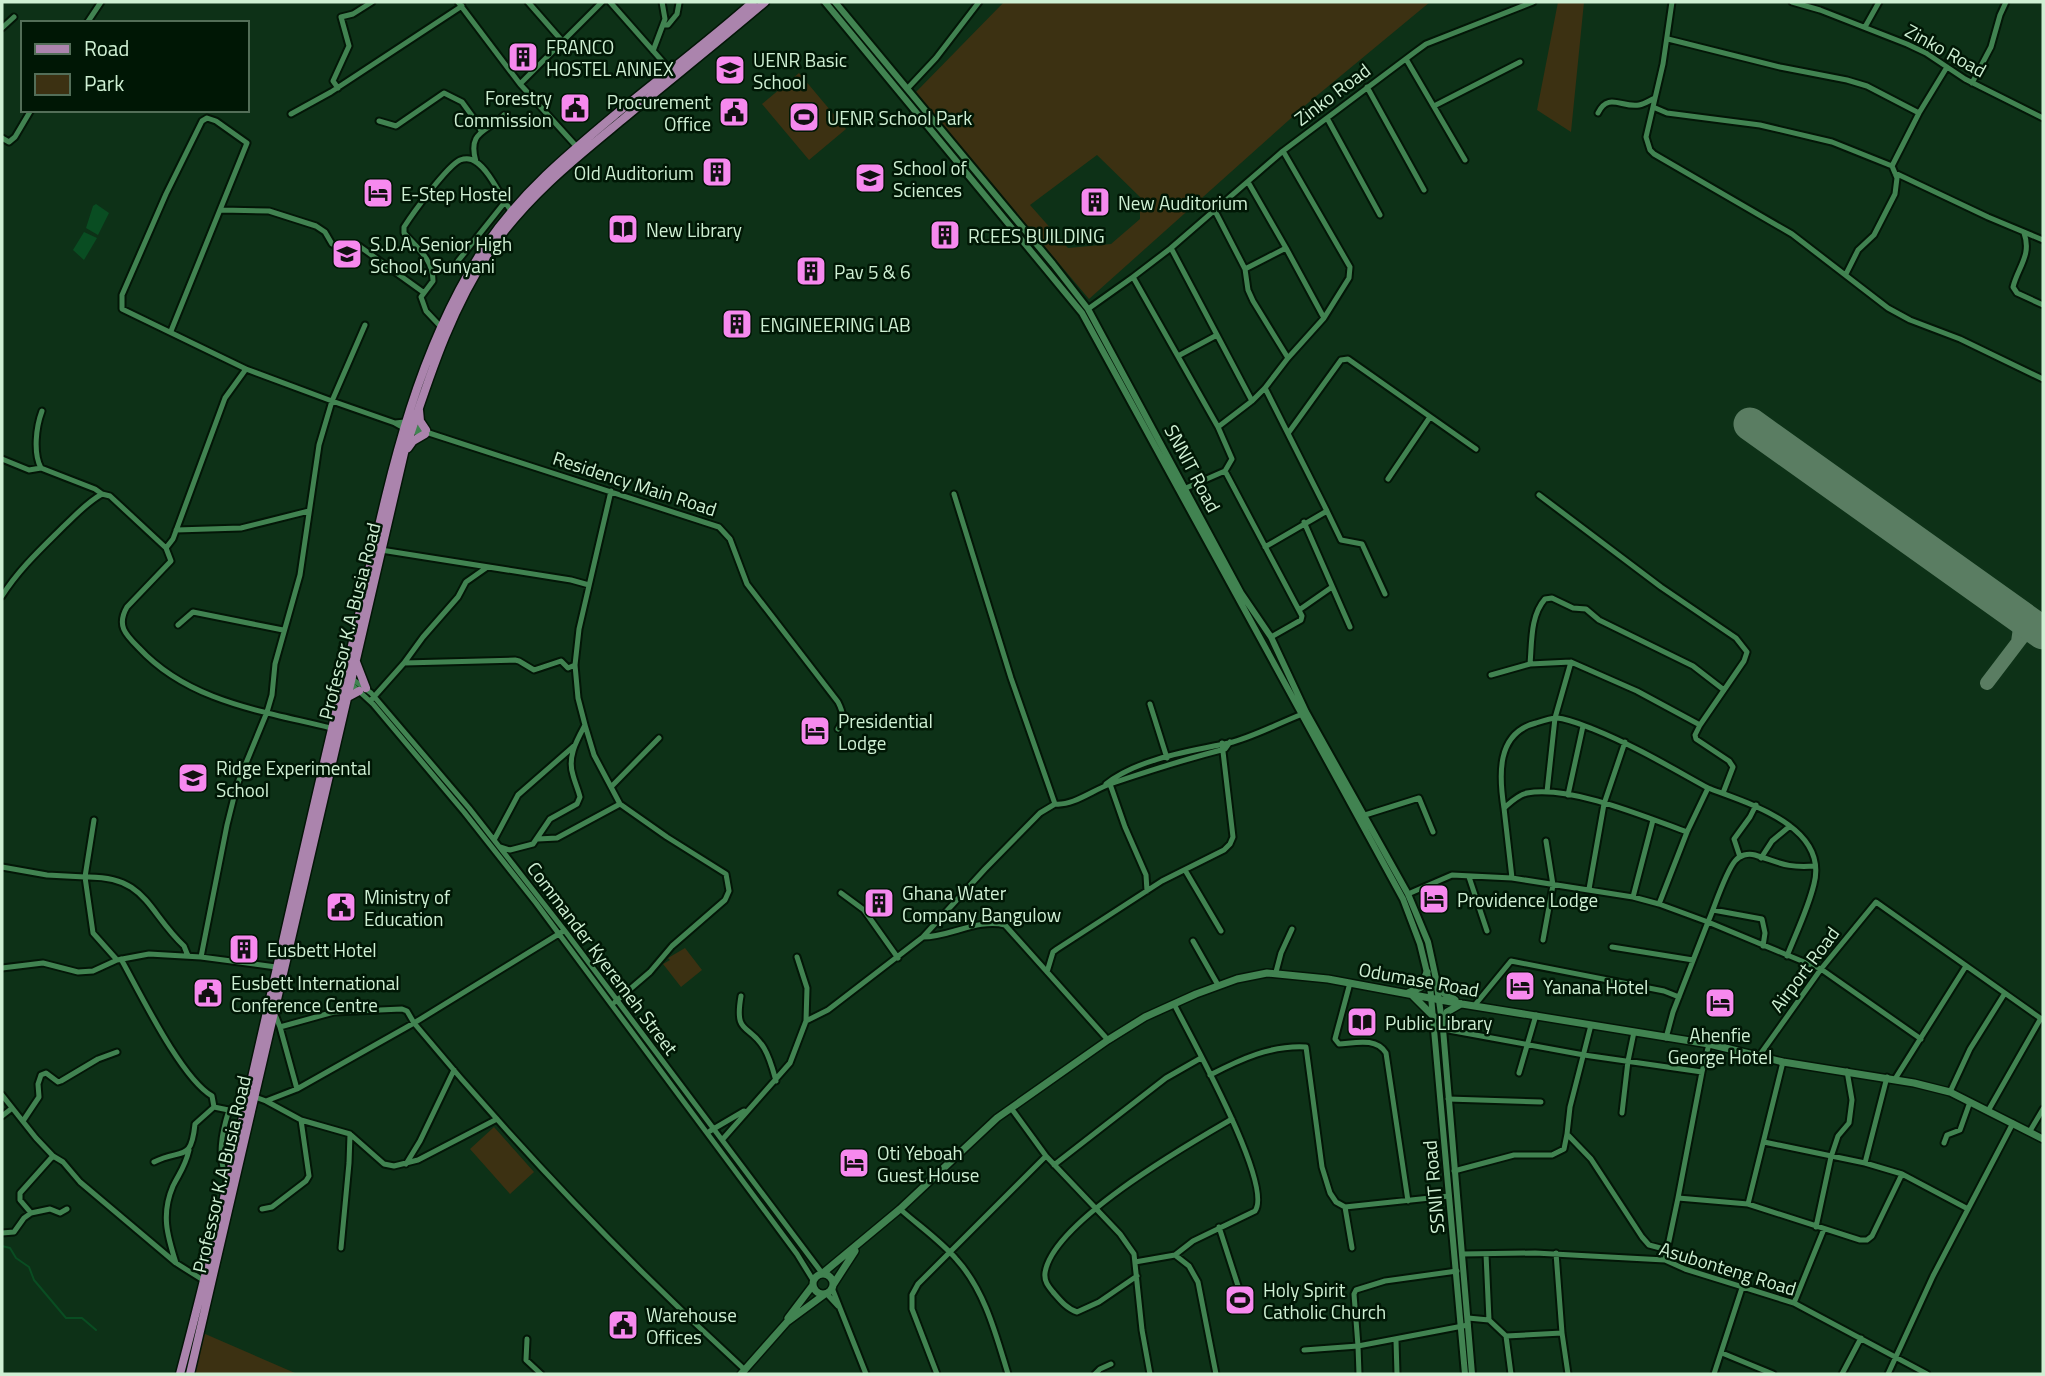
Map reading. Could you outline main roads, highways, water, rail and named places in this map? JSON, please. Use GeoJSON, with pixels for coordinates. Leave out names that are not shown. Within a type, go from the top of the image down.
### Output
{"type":"FeatureCollection","features":[{"type":"Feature","properties":{"kind":"main road","name":"Professor K.A Busia Road"},"geometry":{"type":"LineString","coordinates":[[449,319],[475,275],[517,216],[572,161],[753,2]]}},
{"type":"Feature","properties":{"kind":"main road","name":"Professor K.A Busia Road"},"geometry":{"type":"LineString","coordinates":[[180,1374],[243,1113],[270,1014],[276,967],[346,698],[347,680],[408,427],[469,272],[511,211],[576,146],[670,69],[692,57],[765,2]]}},
{"type":"Feature","properties":{"kind":"main road","name":"Professor K.A Busia Road"},"geometry":{"type":"LineString","coordinates":[[190,1374],[254,1097],[321,790],[331,728],[355,660],[408,427],[419,405],[445,329]]}},
{"type":"Feature","properties":{"kind":"main road"},"geometry":{"type":"LineString","coordinates":[[404,453],[413,441],[427,432],[420,421],[419,405]]}},
{"type":"Feature","properties":{"kind":"main road"},"geometry":{"type":"LineString","coordinates":[[346,698],[363,690],[355,660]]}},
{"type":"Feature","properties":{"kind":"main road","name":"Odumase Road"},"geometry":{"type":"LineString","coordinates":[[745,1370],[787,1322],[813,1282],[860,1245],[979,1133],[1011,1108],[1133,1024],[1217,985],[1252,975],[1276,972],[1350,983],[1709,1044],[1783,1062],[1891,1078],[1950,1092],[2043,1139]]}},
{"type":"Feature","properties":{"kind":"main road"},"geometry":{"type":"LineString","coordinates":[[1427,972],[1421,986],[1408,994],[1427,1008],[1434,1017]]}},
{"type":"Feature","properties":{"kind":"main road"},"geometry":{"type":"LineString","coordinates":[[1436,979],[1444,993],[1462,1004],[1447,1013],[1442,1027]]}},
{"type":"Feature","properties":{"kind":"main road","name":"Odumase Road"},"geometry":{"type":"LineString","coordinates":[[787,1322],[829,1290],[860,1245]]}},
{"type":"Feature","properties":{"kind":"main road"},"geometry":{"type":"LineString","coordinates":[[813,1282],[818,1293],[829,1290],[830,1277],[823,1273]]}},
{"type":"Feature","properties":{"kind":"waterway"},"geometry":{"type":"LineString","coordinates":[[2,1246],[10,1248],[16,1258],[29,1267],[34,1280],[66,1318],[82,1318],[96,1330]]}},
{"type":"Feature","properties":{"kind":"place","name":"FRANCO HOSTEL ANNEX"},"geometry":{"type":"Point","coordinates":[523,57]}},
{"type":"Feature","properties":{"kind":"place","name":"UENR Basic School"},"geometry":{"type":"Point","coordinates":[730,70]}},
{"type":"Feature","properties":{"kind":"place","name":"Forestry Commission"},"geometry":{"type":"Point","coordinates":[575,108]}},
{"type":"Feature","properties":{"kind":"place","name":"Procurement Office"},"geometry":{"type":"Point","coordinates":[734,112]}},
{"type":"Feature","properties":{"kind":"place","name":"UENR School Park"},"geometry":{"type":"Point","coordinates":[804,117]}},
{"type":"Feature","properties":{"kind":"place","name":"Old Auditorium"},"geometry":{"type":"Point","coordinates":[717,172]}},
{"type":"Feature","properties":{"kind":"place","name":"School of Sciences"},"geometry":{"type":"Point","coordinates":[870,178]}},
{"type":"Feature","properties":{"kind":"place","name":"E-Step Hostel"},"geometry":{"type":"Point","coordinates":[378,193]}},
{"type":"Feature","properties":{"kind":"place","name":"New Auditorium"},"geometry":{"type":"Point","coordinates":[1095,202]}},
{"type":"Feature","properties":{"kind":"place","name":"New Library"},"geometry":{"type":"Point","coordinates":[623,229]}},
{"type":"Feature","properties":{"kind":"place","name":"RCEES BUILDING"},"geometry":{"type":"Point","coordinates":[945,235]}},
{"type":"Feature","properties":{"kind":"place","name":"S.D.A. Senior High School, Sunyani"},"geometry":{"type":"Point","coordinates":[347,254]}},
{"type":"Feature","properties":{"kind":"place","name":"Pav 5 & 6"},"geometry":{"type":"Point","coordinates":[811,271]}},
{"type":"Feature","properties":{"kind":"place","name":"ENGINEERING LAB"},"geometry":{"type":"Point","coordinates":[737,324]}},
{"type":"Feature","properties":{"kind":"place","name":"Presidential Lodge"},"geometry":{"type":"Point","coordinates":[815,731]}},
{"type":"Feature","properties":{"kind":"place","name":"Ridge Experimental School"},"geometry":{"type":"Point","coordinates":[193,778]}},
{"type":"Feature","properties":{"kind":"place","name":"Providence Lodge"},"geometry":{"type":"Point","coordinates":[1434,899]}},
{"type":"Feature","properties":{"kind":"place","name":"Ghana Water Company Bangulow"},"geometry":{"type":"Point","coordinates":[879,903]}},
{"type":"Feature","properties":{"kind":"place","name":"Ministry of Education"},"geometry":{"type":"Point","coordinates":[341,907]}},
{"type":"Feature","properties":{"kind":"place","name":"Eusbett Hotel"},"geometry":{"type":"Point","coordinates":[244,949]}},
{"type":"Feature","properties":{"kind":"place","name":"Yanana Hotel"},"geometry":{"type":"Point","coordinates":[1520,986]}},
{"type":"Feature","properties":{"kind":"place","name":"Eusbett International Conference Centre"},"geometry":{"type":"Point","coordinates":[208,993]}},
{"type":"Feature","properties":{"kind":"place","name":"Ahenfie George Hotel"},"geometry":{"type":"Point","coordinates":[1720,1003]}},
{"type":"Feature","properties":{"kind":"place","name":"Public Library"},"geometry":{"type":"Point","coordinates":[1362,1022]}},
{"type":"Feature","properties":{"kind":"place","name":"Oti Yeboah Guest House"},"geometry":{"type":"Point","coordinates":[854,1163]}},
{"type":"Feature","properties":{"kind":"place","name":"Holy Spirit Catholic Church"},"geometry":{"type":"Point","coordinates":[1240,1300]}},
{"type":"Feature","properties":{"kind":"place","name":"Warehouse Offices"},"geometry":{"type":"Point","coordinates":[623,1325]}}]}
